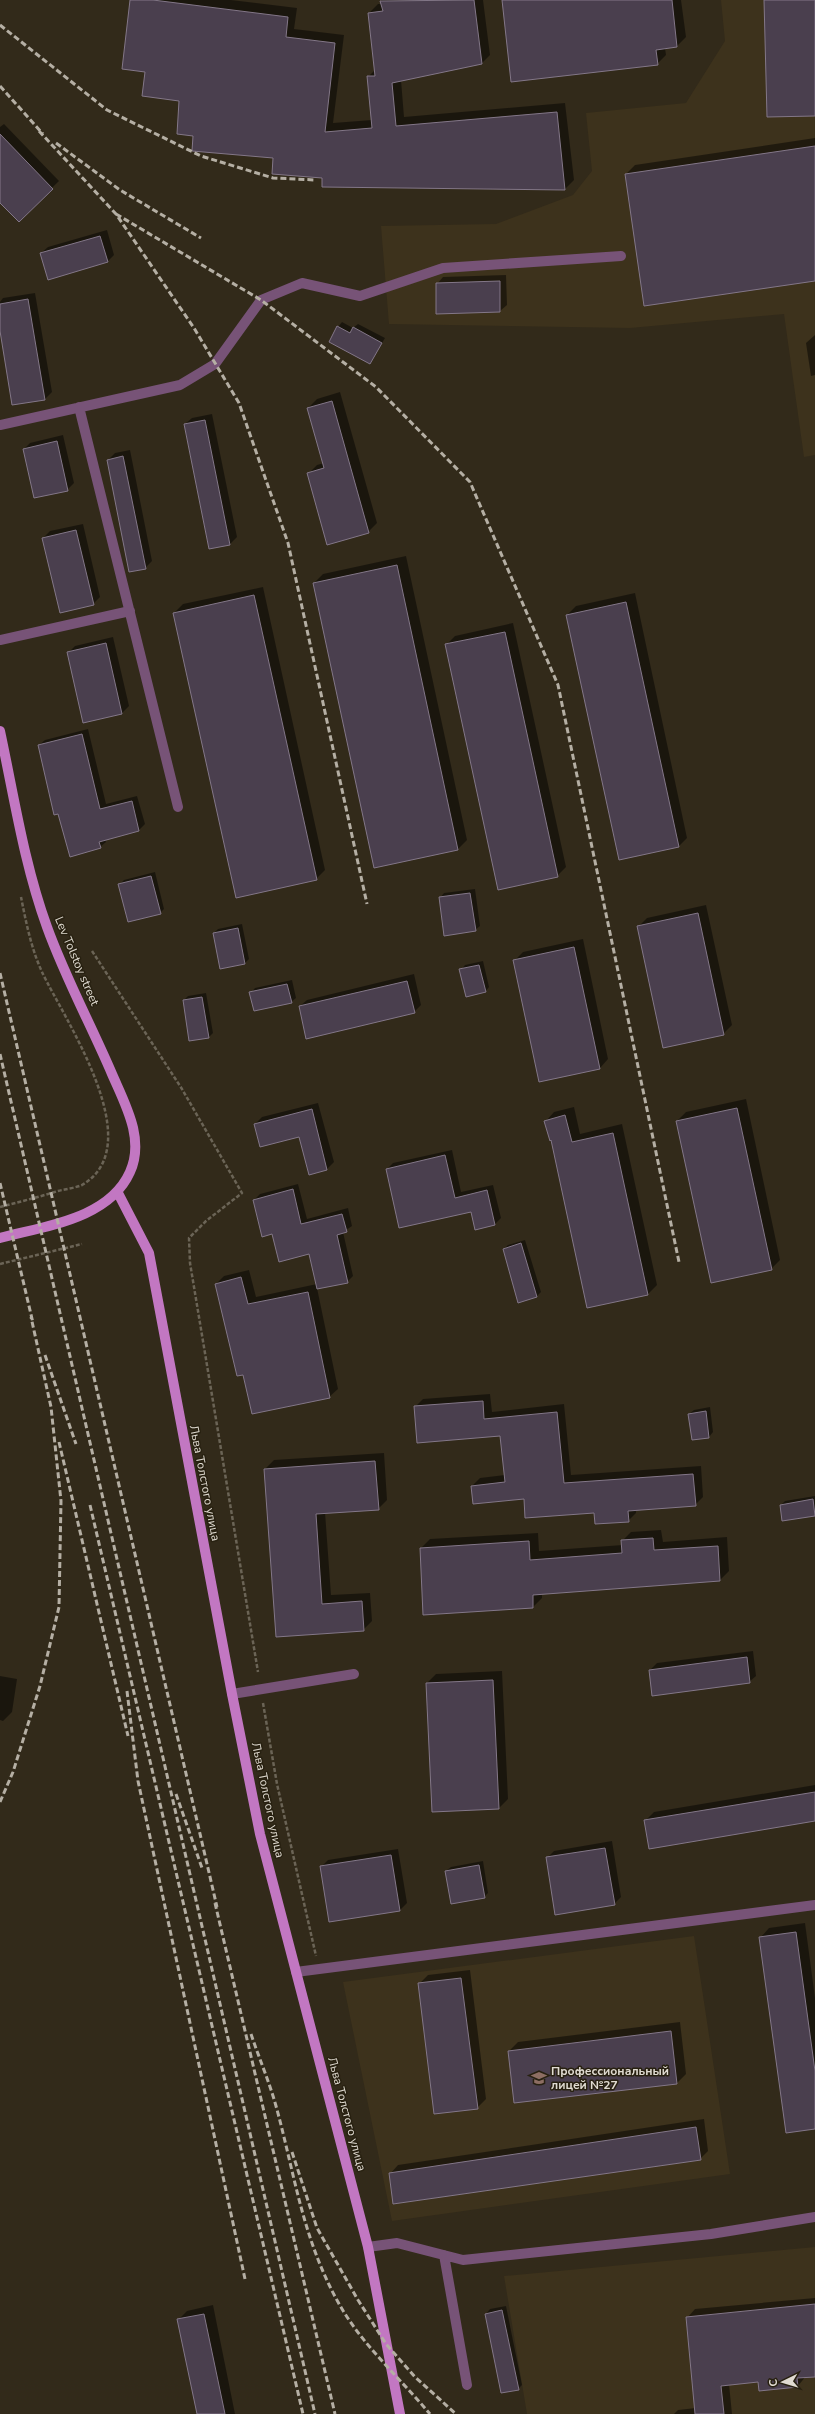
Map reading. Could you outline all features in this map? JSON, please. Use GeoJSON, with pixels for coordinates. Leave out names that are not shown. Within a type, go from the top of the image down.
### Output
{"type":"FeatureCollection","features":[{"type":"Feature","properties":{"kind":"main road","name":"Lev Tolstoy street"},"geometry":{"type":"LineString","coordinates":[[0,731],[31,870],[47,926],[68,980],[95,1034],[131,1118],[136,1150],[130,1171],[118,1193]]}},
{"type":"Feature","properties":{"kind":"main road"},"geometry":{"type":"LineString","coordinates":[[0,1238],[68,1220],[96,1208],[118,1193]]}},
{"type":"Feature","properties":{"kind":"main road","name":"Льва Толстого улица"},"geometry":{"type":"LineString","coordinates":[[118,1193],[148,1253],[260,1834],[368,2247],[400,2414]]}},
{"type":"Feature","properties":{"kind":"street"},"geometry":{"type":"LineString","coordinates":[[0,425],[180,385],[216,364],[261,300],[302,284],[360,296],[443,268],[621,256]]}},
{"type":"Feature","properties":{"kind":"street"},"geometry":{"type":"LineString","coordinates":[[79,407],[178,807]]}},
{"type":"Feature","properties":{"kind":"street"},"geometry":{"type":"LineString","coordinates":[[0,640],[130,611]]}},
{"type":"Feature","properties":{"kind":"street"},"geometry":{"type":"LineString","coordinates":[[232,1694],[354,1674]]}},
{"type":"Feature","properties":{"kind":"street"},"geometry":{"type":"LineString","coordinates":[[296,1972],[815,1905]]}},
{"type":"Feature","properties":{"kind":"street"},"geometry":{"type":"LineString","coordinates":[[368,2247],[397,2243],[463,2260],[711,2234],[815,2217]]}},
{"type":"Feature","properties":{"kind":"street"},"geometry":{"type":"LineString","coordinates":[[444,2255],[467,2385]]}},
{"type":"Feature","properties":{"kind":"path"},"geometry":{"type":"LineString","coordinates":[[0,1207],[81,1185],[94,1175],[102,1163],[107,1146],[108,1126],[94,1073],[42,971],[29,935],[19,889]]}},
{"type":"Feature","properties":{"kind":"path"},"geometry":{"type":"LineString","coordinates":[[92,951],[182,1089],[242,1193],[206,1221],[189,1238],[190,1263],[258,1672]]}},
{"type":"Feature","properties":{"kind":"path"},"geometry":{"type":"LineString","coordinates":[[0,1264],[82,1244]]}},
{"type":"Feature","properties":{"kind":"path"},"geometry":{"type":"LineString","coordinates":[[263,1700],[277,1784],[319,1969]]}},
{"type":"Feature","properties":{"kind":"shaded area"},"geometry":{"type":"Polygon","coordinates":[[[721,0],[815,0],[815,455],[804,457],[784,314],[630,328],[389,324],[381,226],[496,224],[573,195],[592,171],[586,113],[686,103],[725,41],[721,0]]]}},
{"type":"Feature","properties":{"kind":"shaded area","name":"Профессиональный лицей №27"},"geometry":{"type":"Polygon","coordinates":[[[694,1936],[730,2174],[392,2221],[343,1982],[694,1936]]]}},
{"type":"Feature","properties":{"kind":"shaded area"},"geometry":{"type":"Polygon","coordinates":[[[815,2247],[815,2414],[527,2414],[504,2276],[815,2247]]]}},
{"type":"Feature","properties":{"kind":"building"},"geometry":{"type":"Polygon","coordinates":[[[130,0],[153,0],[288,17],[286,37],[335,43],[325,132],[372,128],[367,76],[375,76],[368,13],[383,11],[380,1],[474,0],[482,64],[392,83],[396,126],[557,112],[565,190],[322,187],[322,178],[272,174],[273,158],[192,151],[193,136],[177,134],[179,101],[142,96],[145,72],[122,69],[130,0]]]}},
{"type":"Feature","properties":{"kind":"building"},"geometry":{"type":"Polygon","coordinates":[[[502,0],[672,0],[677,47],[656,50],[658,65],[511,82],[502,0]]]}},
{"type":"Feature","properties":{"kind":"building"},"geometry":{"type":"Polygon","coordinates":[[[764,0],[815,0],[815,116],[767,117],[764,0]]]}},
{"type":"Feature","properties":{"kind":"building"},"geometry":{"type":"Polygon","coordinates":[[[0,134],[53,189],[19,222],[0,203],[0,134]]]}},
{"type":"Feature","properties":{"kind":"building"},"geometry":{"type":"Polygon","coordinates":[[[815,146],[815,281],[644,306],[625,174],[815,146]]]}},
{"type":"Feature","properties":{"kind":"building"},"geometry":{"type":"Polygon","coordinates":[[[100,236],[108,262],[48,280],[40,253],[100,236]]]}},
{"type":"Feature","properties":{"kind":"building"},"geometry":{"type":"Polygon","coordinates":[[[500,281],[500,312],[436,314],[436,283],[500,281]]]}},
{"type":"Feature","properties":{"kind":"building"},"geometry":{"type":"Polygon","coordinates":[[[28,299],[45,400],[12,405],[0,331],[0,304],[28,299]]]}},
{"type":"Feature","properties":{"kind":"building"},"geometry":{"type":"Polygon","coordinates":[[[337,326],[350,333],[353,327],[382,343],[370,364],[329,342],[337,326]]]}},
{"type":"Feature","properties":{"kind":"building"},"geometry":{"type":"Polygon","coordinates":[[[332,401],[369,533],[327,545],[307,473],[324,468],[307,408],[332,401]]]}},
{"type":"Feature","properties":{"kind":"building"},"geometry":{"type":"Polygon","coordinates":[[[205,420],[230,545],[209,549],[184,424],[205,420]]]}},
{"type":"Feature","properties":{"kind":"building"},"geometry":{"type":"Polygon","coordinates":[[[57,441],[68,491],[34,498],[23,449],[57,441]]]}},
{"type":"Feature","properties":{"kind":"building"},"geometry":{"type":"Polygon","coordinates":[[[123,456],[146,569],[129,572],[107,460],[123,456]]]}},
{"type":"Feature","properties":{"kind":"building"},"geometry":{"type":"Polygon","coordinates":[[[76,530],[94,605],[60,613],[42,538],[76,530]]]}},
{"type":"Feature","properties":{"kind":"building"},"geometry":{"type":"Polygon","coordinates":[[[397,565],[458,850],[374,868],[313,583],[397,565]]]}},
{"type":"Feature","properties":{"kind":"building"},"geometry":{"type":"Polygon","coordinates":[[[254,595],[317,880],[236,898],[173,613],[254,595]]]}},
{"type":"Feature","properties":{"kind":"building"},"geometry":{"type":"Polygon","coordinates":[[[626,602],[679,847],[619,860],[566,615],[626,602]]]}},
{"type":"Feature","properties":{"kind":"building"},"geometry":{"type":"Polygon","coordinates":[[[505,632],[558,877],[498,890],[445,644],[505,632]]]}},
{"type":"Feature","properties":{"kind":"building"},"geometry":{"type":"Polygon","coordinates":[[[106,643],[122,714],[83,723],[67,652],[106,643]]]}},
{"type":"Feature","properties":{"kind":"building"},"geometry":{"type":"Polygon","coordinates":[[[82,734],[100,809],[132,801],[139,831],[99,842],[101,848],[70,857],[58,814],[54,815],[38,745],[82,734]]]}},
{"type":"Feature","properties":{"kind":"building"},"geometry":{"type":"Polygon","coordinates":[[[151,876],[161,914],[128,922],[118,884],[151,876]]]}},
{"type":"Feature","properties":{"kind":"building"},"geometry":{"type":"Polygon","coordinates":[[[470,893],[476,931],[444,936],[439,897],[470,893]]]}},
{"type":"Feature","properties":{"kind":"building"},"geometry":{"type":"Polygon","coordinates":[[[698,913],[724,1035],[663,1048],[637,926],[698,913]]]}},
{"type":"Feature","properties":{"kind":"building"},"geometry":{"type":"Polygon","coordinates":[[[238,928],[245,964],[220,969],[213,933],[238,928]]]}},
{"type":"Feature","properties":{"kind":"building"},"geometry":{"type":"Polygon","coordinates":[[[574,947],[600,1069],[539,1082],[513,960],[574,947]]]}},
{"type":"Feature","properties":{"kind":"building"},"geometry":{"type":"Polygon","coordinates":[[[479,965],[486,992],[466,997],[459,969],[479,965]]]}},
{"type":"Feature","properties":{"kind":"building"},"geometry":{"type":"Polygon","coordinates":[[[407,981],[415,1013],[306,1039],[299,1006],[407,981]]]}},
{"type":"Feature","properties":{"kind":"building"},"geometry":{"type":"Polygon","coordinates":[[[287,984],[292,1003],[254,1011],[249,992],[287,984]]]}},
{"type":"Feature","properties":{"kind":"building"},"geometry":{"type":"Polygon","coordinates":[[[202,997],[209,1038],[189,1041],[183,1000],[202,997]]]}},
{"type":"Feature","properties":{"kind":"building"},"geometry":{"type":"Polygon","coordinates":[[[737,1108],[772,1270],[711,1283],[676,1121],[737,1108]]]}},
{"type":"Feature","properties":{"kind":"building"},"geometry":{"type":"Polygon","coordinates":[[[312,1109],[327,1170],[309,1175],[299,1137],[260,1147],[254,1124],[312,1109]]]}},
{"type":"Feature","properties":{"kind":"building"},"geometry":{"type":"Polygon","coordinates":[[[565,1115],[572,1142],[613,1133],[648,1295],[587,1308],[551,1140],[550,1141],[544,1121],[565,1115]]]}},
{"type":"Feature","properties":{"kind":"building"},"geometry":{"type":"Polygon","coordinates":[[[445,1155],[455,1198],[487,1190],[495,1225],[475,1230],[471,1212],[399,1228],[386,1169],[445,1155]]]}},
{"type":"Feature","properties":{"kind":"building"},"geometry":{"type":"Polygon","coordinates":[[[293,1189],[301,1224],[342,1214],[347,1232],[337,1235],[348,1283],[317,1289],[309,1254],[279,1262],[272,1234],[262,1237],[253,1200],[293,1189]]]}},
{"type":"Feature","properties":{"kind":"building"},"geometry":{"type":"Polygon","coordinates":[[[521,1243],[537,1297],[518,1303],[503,1249],[521,1243]]]}},
{"type":"Feature","properties":{"kind":"building"},"geometry":{"type":"Polygon","coordinates":[[[241,1277],[248,1304],[308,1292],[330,1398],[252,1414],[243,1375],[237,1376],[215,1284],[241,1277]]]}},
{"type":"Feature","properties":{"kind":"building"},"geometry":{"type":"Polygon","coordinates":[[[483,1401],[484,1419],[557,1412],[564,1483],[693,1474],[696,1506],[628,1511],[629,1522],[595,1524],[594,1513],[525,1518],[524,1499],[473,1504],[471,1486],[505,1482],[500,1436],[417,1443],[414,1406],[483,1401]]]}},
{"type":"Feature","properties":{"kind":"building"},"geometry":{"type":"Polygon","coordinates":[[[706,1411],[709,1438],[692,1440],[688,1414],[706,1411]]]}},
{"type":"Feature","properties":{"kind":"building"},"geometry":{"type":"Polygon","coordinates":[[[375,1461],[379,1510],[316,1514],[322,1604],[362,1601],[364,1631],[276,1637],[264,1469],[375,1461]]]}},
{"type":"Feature","properties":{"kind":"building"},"geometry":{"type":"Polygon","coordinates":[[[813,1499],[815,1516],[782,1521],[780,1505],[813,1499]]]}},
{"type":"Feature","properties":{"kind":"building"},"geometry":{"type":"Polygon","coordinates":[[[653,1538],[654,1550],[718,1546],[720,1581],[533,1595],[533,1608],[423,1615],[420,1548],[529,1541],[530,1560],[622,1553],[621,1540],[653,1538]]]}},
{"type":"Feature","properties":{"kind":"building"},"geometry":{"type":"Polygon","coordinates":[[[747,1657],[750,1683],[652,1696],[649,1670],[747,1657]]]}},
{"type":"Feature","properties":{"kind":"building"},"geometry":{"type":"Polygon","coordinates":[[[493,1680],[499,1809],[432,1812],[426,1683],[493,1680]]]}},
{"type":"Feature","properties":{"kind":"building"},"geometry":{"type":"Polygon","coordinates":[[[815,1792],[815,1821],[649,1849],[644,1820],[815,1792]]]}},
{"type":"Feature","properties":{"kind":"building"},"geometry":{"type":"Polygon","coordinates":[[[605,1848],[615,1905],[555,1915],[546,1857],[605,1848]]]}},
{"type":"Feature","properties":{"kind":"building"},"geometry":{"type":"Polygon","coordinates":[[[391,1855],[400,1911],[329,1922],[320,1866],[391,1855]]]}},
{"type":"Feature","properties":{"kind":"building"},"geometry":{"type":"Polygon","coordinates":[[[479,1865],[485,1898],[451,1904],[445,1871],[479,1865]]]}},
{"type":"Feature","properties":{"kind":"building"},"geometry":{"type":"Polygon","coordinates":[[[796,1932],[815,2071],[815,2129],[786,2133],[759,1937],[796,1932]]]}},
{"type":"Feature","properties":{"kind":"building"},"geometry":{"type":"Polygon","coordinates":[[[461,1978],[478,2109],[434,2114],[418,1983],[461,1978]]]}},
{"type":"Feature","properties":{"kind":"building"},"geometry":{"type":"Polygon","coordinates":[[[671,2031],[677,2084],[514,2103],[508,2051],[671,2031]]]}},
{"type":"Feature","properties":{"kind":"building"},"geometry":{"type":"Polygon","coordinates":[[[696,2127],[701,2160],[393,2204],[389,2173],[696,2127]]]}},
{"type":"Feature","properties":{"kind":"building"},"geometry":{"type":"Polygon","coordinates":[[[815,2304],[815,2377],[797,2378],[798,2387],[759,2391],[758,2382],[721,2386],[724,2414],[695,2414],[686,2317],[815,2304]]]}},
{"type":"Feature","properties":{"kind":"building"},"geometry":{"type":"Polygon","coordinates":[[[502,2310],[519,2390],[501,2393],[485,2314],[502,2310]]]}},
{"type":"Feature","properties":{"kind":"building"},"geometry":{"type":"Polygon","coordinates":[[[204,2314],[225,2414],[197,2414],[177,2319],[204,2314]]]}},
{"type":"Feature","properties":{"kind":"railway"},"geometry":{"type":"LineString","coordinates":[[0,25],[107,110],[201,156],[273,178],[316,180]]}},
{"type":"Feature","properties":{"kind":"railway"},"geometry":{"type":"LineString","coordinates":[[0,86],[43,134]]}},
{"type":"Feature","properties":{"kind":"railway"},"geometry":{"type":"LineString","coordinates":[[39,131],[116,214],[194,328],[239,403],[288,543],[367,904]]}},
{"type":"Feature","properties":{"kind":"railway"},"geometry":{"type":"LineString","coordinates":[[56,143],[120,190],[201,238]]}},
{"type":"Feature","properties":{"kind":"railway"},"geometry":{"type":"LineString","coordinates":[[116,214],[261,300],[376,387],[470,482],[558,685],[679,1262]]}},
{"type":"Feature","properties":{"kind":"railway"},"geometry":{"type":"LineString","coordinates":[[0,973],[217,1907]]}},
{"type":"Feature","properties":{"kind":"railway"},"geometry":{"type":"LineString","coordinates":[[0,1054],[315,2414]]}},
{"type":"Feature","properties":{"kind":"railway"},"geometry":{"type":"LineString","coordinates":[[0,1183],[33,1323]]}},
{"type":"Feature","properties":{"kind":"railway"},"geometry":{"type":"LineString","coordinates":[[0,1802],[13,1772],[40,1686],[59,1607],[61,1501],[51,1407],[31,1317]]}},
{"type":"Feature","properties":{"kind":"railway"},"geometry":{"type":"LineString","coordinates":[[45,1355],[76,1444]]}},
{"type":"Feature","properties":{"kind":"railway"},"geometry":{"type":"LineString","coordinates":[[59,1442],[128,1736]]}},
{"type":"Feature","properties":{"kind":"railway"},"geometry":{"type":"LineString","coordinates":[[90,1505],[303,2414]]}},
{"type":"Feature","properties":{"kind":"railway"},"geometry":{"type":"LineString","coordinates":[[127,1691],[138,1781],[245,2279]]}},
{"type":"Feature","properties":{"kind":"railway"},"geometry":{"type":"LineString","coordinates":[[176,1794],[202,1868]]}},
{"type":"Feature","properties":{"kind":"railway"},"geometry":{"type":"LineString","coordinates":[[215,1903],[335,2414]]}},
{"type":"Feature","properties":{"kind":"railway"},"geometry":{"type":"LineString","coordinates":[[251,2034],[276,2106],[308,2230],[326,2278],[338,2302],[358,2332],[430,2414]]}},
{"type":"Feature","properties":{"kind":"railway"},"geometry":{"type":"LineString","coordinates":[[292,2152],[317,2228],[358,2300],[386,2344],[415,2377],[456,2414]]}},
{"type":"Feature","properties":{"kind":"place","name":"Профессиональный лицей №27"},"geometry":{"type":"Point","coordinates":[539,2078]}}]}
